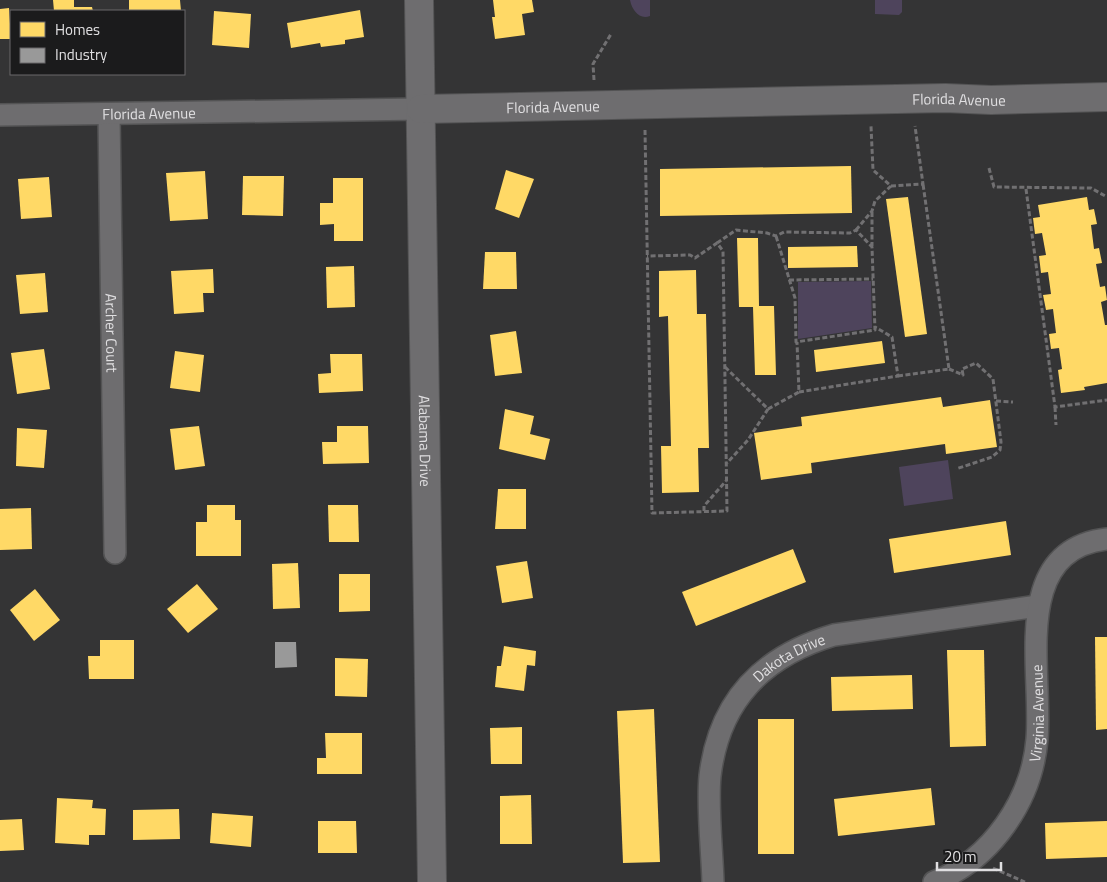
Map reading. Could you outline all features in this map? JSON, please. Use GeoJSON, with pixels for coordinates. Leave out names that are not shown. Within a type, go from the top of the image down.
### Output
{"type":"FeatureCollection","features":[{"type":"Feature","properties":{"kind":"street","name":"Alabama Drive"},"geometry":{"type":"LineString","coordinates":[[419,0],[432,882]]}},
{"type":"Feature","properties":{"kind":"street","name":"Florida Avenue"},"geometry":{"type":"LineString","coordinates":[[0,116],[945,98],[991,100],[1107,97]]}},
{"type":"Feature","properties":{"kind":"street","name":"Archer Court"},"geometry":{"type":"LineString","coordinates":[[109,114],[115,552]]}},
{"type":"Feature","properties":{"kind":"street","name":"Virginia Avenue"},"geometry":{"type":"LineString","coordinates":[[934,882],[971,862],[993,842],[1010,820],[1024,794],[1033,768],[1037,739],[1038,606],[1049,574],[1059,558],[1073,548],[1089,541],[1107,538]]}},
{"type":"Feature","properties":{"kind":"street","name":"Dakota Drive"},"geometry":{"type":"LineString","coordinates":[[713,882],[710,778],[714,750],[723,724],[738,698],[755,677],[777,659],[798,647],[834,635],[1038,606]]}},
{"type":"Feature","properties":{"kind":"path"},"geometry":{"type":"LineString","coordinates":[[594,80],[593,64],[602,45],[611,34]]}},
{"type":"Feature","properties":{"kind":"path"},"geometry":{"type":"LineString","coordinates":[[871,126],[873,170],[891,186]]}},
{"type":"Feature","properties":{"kind":"path"},"geometry":{"type":"LineString","coordinates":[[915,126],[949,369]]}},
{"type":"Feature","properties":{"kind":"path"},"geometry":{"type":"LineString","coordinates":[[645,130],[652,512],[727,511],[722,251],[717,244]]}},
{"type":"Feature","properties":{"kind":"path"},"geometry":{"type":"LineString","coordinates":[[989,168],[994,187],[1026,189],[1092,188],[1107,197]]}},
{"type":"Feature","properties":{"kind":"path"},"geometry":{"type":"LineString","coordinates":[[797,342],[875,330],[872,211],[875,201],[891,186],[923,184]]}},
{"type":"Feature","properties":{"kind":"path"},"geometry":{"type":"LineString","coordinates":[[1026,189],[1056,425]]}},
{"type":"Feature","properties":{"kind":"path"},"geometry":{"type":"LineString","coordinates":[[647,256],[690,255],[695,258],[736,230],[767,233],[776,236],[784,232],[850,232],[856,230],[872,211]]}},
{"type":"Feature","properties":{"kind":"path"},"geometry":{"type":"LineString","coordinates":[[856,230],[872,247]]}},
{"type":"Feature","properties":{"kind":"path"},"geometry":{"type":"LineString","coordinates":[[776,236],[795,298],[799,392]]}},
{"type":"Feature","properties":{"kind":"path"},"geometry":{"type":"LineString","coordinates":[[790,280],[873,279]]}},
{"type":"Feature","properties":{"kind":"path"},"geometry":{"type":"LineString","coordinates":[[875,327],[892,337],[898,376]]}},
{"type":"Feature","properties":{"kind":"path"},"geometry":{"type":"LineString","coordinates":[[727,464],[748,440],[768,409],[799,392],[949,369],[963,374],[962,369],[976,363],[993,379],[1000,450],[992,457],[956,469]]}},
{"type":"Feature","properties":{"kind":"path"},"geometry":{"type":"LineString","coordinates":[[724,367],[768,409]]}},
{"type":"Feature","properties":{"kind":"path"},"geometry":{"type":"LineString","coordinates":[[1055,407],[1107,400]]}},
{"type":"Feature","properties":{"kind":"path"},"geometry":{"type":"LineString","coordinates":[[996,401],[1013,402]]}},
{"type":"Feature","properties":{"kind":"path"},"geometry":{"type":"LineString","coordinates":[[704,511],[704,506],[727,480]]}},
{"type":"Feature","properties":{"kind":"path"},"geometry":{"type":"LineString","coordinates":[[971,862],[1007,873],[1025,882]]}},
{"type":"Feature","properties":{"kind":"shaded area"},"geometry":{"type":"Polygon","coordinates":[[[630,0],[650,0],[650,16],[643,17],[639,15],[632,7],[630,0]]]}},
{"type":"Feature","properties":{"kind":"shaded area"},"geometry":{"type":"Polygon","coordinates":[[[875,0],[902,0],[902,12],[899,15],[875,14],[875,0]]]}},
{"type":"Feature","properties":{"kind":"shaded area"},"geometry":{"type":"Polygon","coordinates":[[[871,281],[872,328],[798,339],[798,282],[871,281]]]}},
{"type":"Feature","properties":{"kind":"shaded area"},"geometry":{"type":"Polygon","coordinates":[[[948,460],[953,499],[904,506],[899,467],[948,460]]]}},
{"type":"Feature","properties":{"kind":"building: Homes"},"geometry":{"type":"Polygon","coordinates":[[[53,0],[74,0],[74,7],[92,7],[93,10],[54,10],[53,0]]]}},
{"type":"Feature","properties":{"kind":"building: Homes"},"geometry":{"type":"Polygon","coordinates":[[[129,0],[180,0],[181,10],[129,10],[129,0]]]}},
{"type":"Feature","properties":{"kind":"building: Homes"},"geometry":{"type":"Polygon","coordinates":[[[493,0],[532,0],[534,12],[522,14],[525,35],[495,39],[492,17],[495,17],[493,0]]]}},
{"type":"Feature","properties":{"kind":"building: Homes"},"geometry":{"type":"Polygon","coordinates":[[[9,8],[10,39],[0,39],[0,9],[9,8]]]}},
{"type":"Feature","properties":{"kind":"building: Homes"},"geometry":{"type":"Polygon","coordinates":[[[360,10],[364,37],[345,40],[345,44],[321,47],[320,43],[291,48],[287,23],[360,10]]]}},
{"type":"Feature","properties":{"kind":"building: Homes"},"geometry":{"type":"Polygon","coordinates":[[[214,11],[251,14],[249,48],[212,45],[214,11]]]}},
{"type":"Feature","properties":{"kind":"building: Homes"},"geometry":{"type":"Polygon","coordinates":[[[851,166],[852,213],[660,216],[660,169],[851,166]]]}},
{"type":"Feature","properties":{"kind":"building: Homes"},"geometry":{"type":"Polygon","coordinates":[[[506,170],[534,179],[519,218],[495,209],[506,170]]]}},
{"type":"Feature","properties":{"kind":"building: Homes"},"geometry":{"type":"Polygon","coordinates":[[[205,171],[208,219],[170,221],[166,173],[205,171]]]}},
{"type":"Feature","properties":{"kind":"building: Homes"},"geometry":{"type":"Polygon","coordinates":[[[243,176],[284,176],[283,216],[242,215],[243,176]]]}},
{"type":"Feature","properties":{"kind":"building: Homes"},"geometry":{"type":"Polygon","coordinates":[[[49,177],[52,217],[21,219],[18,179],[49,177]]]}},
{"type":"Feature","properties":{"kind":"building: Homes"},"geometry":{"type":"Polygon","coordinates":[[[333,178],[363,178],[363,241],[334,241],[334,224],[320,225],[320,203],[333,203],[333,178]]]}},
{"type":"Feature","properties":{"kind":"building: Homes"},"geometry":{"type":"Polygon","coordinates":[[[908,197],[927,334],[905,337],[886,199],[908,197]]]}},
{"type":"Feature","properties":{"kind":"building: Homes"},"geometry":{"type":"Polygon","coordinates":[[[1087,197],[1089,210],[1094,209],[1097,224],[1091,225],[1094,249],[1099,248],[1102,263],[1096,264],[1100,287],[1105,286],[1107,300],[1101,302],[1105,325],[1107,325],[1107,383],[1084,387],[1085,390],[1061,393],[1058,370],[1062,369],[1059,348],[1051,349],[1049,334],[1056,333],[1053,309],[1046,310],[1043,295],[1051,294],[1048,272],[1041,273],[1039,256],[1046,255],[1042,233],[1035,234],[1033,218],[1040,217],[1038,205],[1087,197]]]}},
{"type":"Feature","properties":{"kind":"building: Homes"},"geometry":{"type":"Polygon","coordinates":[[[737,238],[758,238],[759,306],[774,306],[776,375],[755,375],[753,307],[739,307],[737,238]]]}},
{"type":"Feature","properties":{"kind":"building: Homes"},"geometry":{"type":"Polygon","coordinates":[[[857,246],[858,267],[788,268],[788,247],[857,246]]]}},
{"type":"Feature","properties":{"kind":"building: Homes"},"geometry":{"type":"Polygon","coordinates":[[[485,252],[516,252],[517,289],[483,289],[485,252]]]}},
{"type":"Feature","properties":{"kind":"building: Homes"},"geometry":{"type":"Polygon","coordinates":[[[354,266],[355,307],[327,308],[326,267],[354,266]]]}},
{"type":"Feature","properties":{"kind":"building: Homes"},"geometry":{"type":"Polygon","coordinates":[[[213,269],[214,293],[203,293],[204,312],[174,314],[171,271],[213,269]]]}},
{"type":"Feature","properties":{"kind":"building: Homes"},"geometry":{"type":"Polygon","coordinates":[[[696,270],[697,314],[706,314],[709,448],[698,448],[699,492],[662,493],[661,446],[671,446],[668,316],[659,317],[659,271],[696,270]]]}},
{"type":"Feature","properties":{"kind":"building: Homes"},"geometry":{"type":"Polygon","coordinates":[[[45,273],[48,312],[20,314],[16,275],[45,273]]]}},
{"type":"Feature","properties":{"kind":"building: Homes"},"geometry":{"type":"Polygon","coordinates":[[[516,331],[522,373],[495,376],[490,335],[516,331]]]}},
{"type":"Feature","properties":{"kind":"building: Homes"},"geometry":{"type":"Polygon","coordinates":[[[882,341],[885,363],[816,372],[814,350],[882,341]]]}},
{"type":"Feature","properties":{"kind":"building: Homes"},"geometry":{"type":"Polygon","coordinates":[[[44,349],[50,389],[17,394],[11,353],[44,349]]]}},
{"type":"Feature","properties":{"kind":"building: Homes"},"geometry":{"type":"Polygon","coordinates":[[[175,351],[204,355],[200,392],[170,388],[175,351]]]}},
{"type":"Feature","properties":{"kind":"building: Homes"},"geometry":{"type":"Polygon","coordinates":[[[330,354],[362,354],[363,391],[319,393],[318,374],[331,373],[330,354]]]}},
{"type":"Feature","properties":{"kind":"building: Homes"},"geometry":{"type":"Polygon","coordinates":[[[941,397],[943,407],[990,400],[997,447],[946,454],[945,444],[811,463],[812,473],[761,480],[754,433],[802,426],[801,417],[941,397]]]}},
{"type":"Feature","properties":{"kind":"building: Homes"},"geometry":{"type":"Polygon","coordinates":[[[505,409],[534,416],[530,434],[550,439],[545,460],[499,449],[505,409]]]}},
{"type":"Feature","properties":{"kind":"building: Homes"},"geometry":{"type":"Polygon","coordinates":[[[199,426],[205,466],[175,470],[170,429],[199,426]]]}},
{"type":"Feature","properties":{"kind":"building: Homes"},"geometry":{"type":"Polygon","coordinates":[[[337,426],[368,426],[369,463],[323,464],[322,442],[337,442],[337,426]]]}},
{"type":"Feature","properties":{"kind":"building: Homes"},"geometry":{"type":"Polygon","coordinates":[[[17,428],[47,430],[44,468],[16,466],[17,428]]]}},
{"type":"Feature","properties":{"kind":"building: Homes"},"geometry":{"type":"Polygon","coordinates":[[[498,489],[526,489],[526,529],[495,529],[498,489]]]}},
{"type":"Feature","properties":{"kind":"building: Homes"},"geometry":{"type":"Polygon","coordinates":[[[207,505],[235,505],[235,520],[241,520],[241,556],[196,556],[196,522],[207,522],[207,505]]]}},
{"type":"Feature","properties":{"kind":"building: Homes"},"geometry":{"type":"Polygon","coordinates":[[[328,505],[358,505],[359,542],[329,542],[328,505]]]}},
{"type":"Feature","properties":{"kind":"building: Homes"},"geometry":{"type":"Polygon","coordinates":[[[31,508],[32,549],[0,550],[0,509],[31,508]]]}},
{"type":"Feature","properties":{"kind":"building: Homes"},"geometry":{"type":"Polygon","coordinates":[[[1006,521],[1011,555],[894,573],[889,539],[1006,521]]]}},
{"type":"Feature","properties":{"kind":"building: Homes"},"geometry":{"type":"Polygon","coordinates":[[[793,549],[806,582],[696,626],[682,592],[793,549]]]}},
{"type":"Feature","properties":{"kind":"building: Homes"},"geometry":{"type":"Polygon","coordinates":[[[527,561],[533,598],[502,603],[496,566],[527,561]]]}},
{"type":"Feature","properties":{"kind":"building: Homes"},"geometry":{"type":"Polygon","coordinates":[[[298,563],[300,608],[273,609],[272,564],[298,563]]]}},
{"type":"Feature","properties":{"kind":"building: Homes"},"geometry":{"type":"Polygon","coordinates":[[[339,574],[370,574],[370,611],[339,612],[339,574]]]}},
{"type":"Feature","properties":{"kind":"building: Homes"},"geometry":{"type":"Polygon","coordinates":[[[197,584],[218,609],[188,633],[167,609],[197,584]]]}},
{"type":"Feature","properties":{"kind":"building: Homes"},"geometry":{"type":"Polygon","coordinates":[[[35,589],[60,620],[34,641],[10,610],[35,589]]]}},
{"type":"Feature","properties":{"kind":"building: Homes"},"geometry":{"type":"Polygon","coordinates":[[[1095,637],[1107,637],[1107,729],[1096,730],[1095,637]]]}},
{"type":"Feature","properties":{"kind":"building: Homes"},"geometry":{"type":"Polygon","coordinates":[[[100,640],[134,640],[134,679],[89,679],[88,656],[100,656],[100,640]]]}},
{"type":"Feature","properties":{"kind":"building: Homes"},"geometry":{"type":"Polygon","coordinates":[[[504,646],[536,651],[535,666],[527,665],[524,691],[495,687],[497,666],[501,666],[504,646]]]}},
{"type":"Feature","properties":{"kind":"building: Homes"},"geometry":{"type":"Polygon","coordinates":[[[947,650],[984,650],[986,746],[950,747],[947,650]]]}},
{"type":"Feature","properties":{"kind":"building: Homes"},"geometry":{"type":"Polygon","coordinates":[[[335,658],[368,659],[367,697],[335,696],[335,658]]]}},
{"type":"Feature","properties":{"kind":"building: Homes"},"geometry":{"type":"Polygon","coordinates":[[[912,675],[913,709],[832,711],[831,677],[912,675]]]}},
{"type":"Feature","properties":{"kind":"building: Homes"},"geometry":{"type":"Polygon","coordinates":[[[654,709],[660,862],[623,863],[617,711],[654,709]]]}},
{"type":"Feature","properties":{"kind":"building: Homes"},"geometry":{"type":"Polygon","coordinates":[[[758,719],[794,719],[794,854],[758,854],[758,719]]]}},
{"type":"Feature","properties":{"kind":"building: Homes"},"geometry":{"type":"Polygon","coordinates":[[[522,727],[522,764],[491,764],[490,728],[522,727]]]}},
{"type":"Feature","properties":{"kind":"building: Homes"},"geometry":{"type":"Polygon","coordinates":[[[325,733],[362,733],[362,774],[317,774],[317,758],[326,758],[325,733]]]}},
{"type":"Feature","properties":{"kind":"building: Homes"},"geometry":{"type":"Polygon","coordinates":[[[931,788],[935,825],[838,836],[834,799],[931,788]]]}},
{"type":"Feature","properties":{"kind":"building: Homes"},"geometry":{"type":"Polygon","coordinates":[[[531,795],[532,844],[500,844],[500,796],[531,795]]]}},
{"type":"Feature","properties":{"kind":"building: Homes"},"geometry":{"type":"Polygon","coordinates":[[[57,798],[93,800],[92,808],[106,809],[105,835],[89,835],[89,845],[55,843],[57,798]]]}},
{"type":"Feature","properties":{"kind":"building: Homes"},"geometry":{"type":"Polygon","coordinates":[[[179,809],[180,839],[133,840],[133,810],[179,809]]]}},
{"type":"Feature","properties":{"kind":"building: Homes"},"geometry":{"type":"Polygon","coordinates":[[[212,813],[253,816],[251,847],[210,843],[212,813]]]}},
{"type":"Feature","properties":{"kind":"building: Homes"},"geometry":{"type":"Polygon","coordinates":[[[22,819],[24,850],[0,851],[0,820],[22,819]]]}},
{"type":"Feature","properties":{"kind":"building: Homes"},"geometry":{"type":"Polygon","coordinates":[[[318,821],[356,821],[357,853],[318,853],[318,821]]]}},
{"type":"Feature","properties":{"kind":"building: Homes"},"geometry":{"type":"Polygon","coordinates":[[[1107,821],[1107,857],[1046,859],[1045,823],[1107,821]]]}},
{"type":"Feature","properties":{"kind":"building: Industry"},"geometry":{"type":"Polygon","coordinates":[[[275,642],[296,642],[297,667],[275,668],[275,642]]]}}]}
